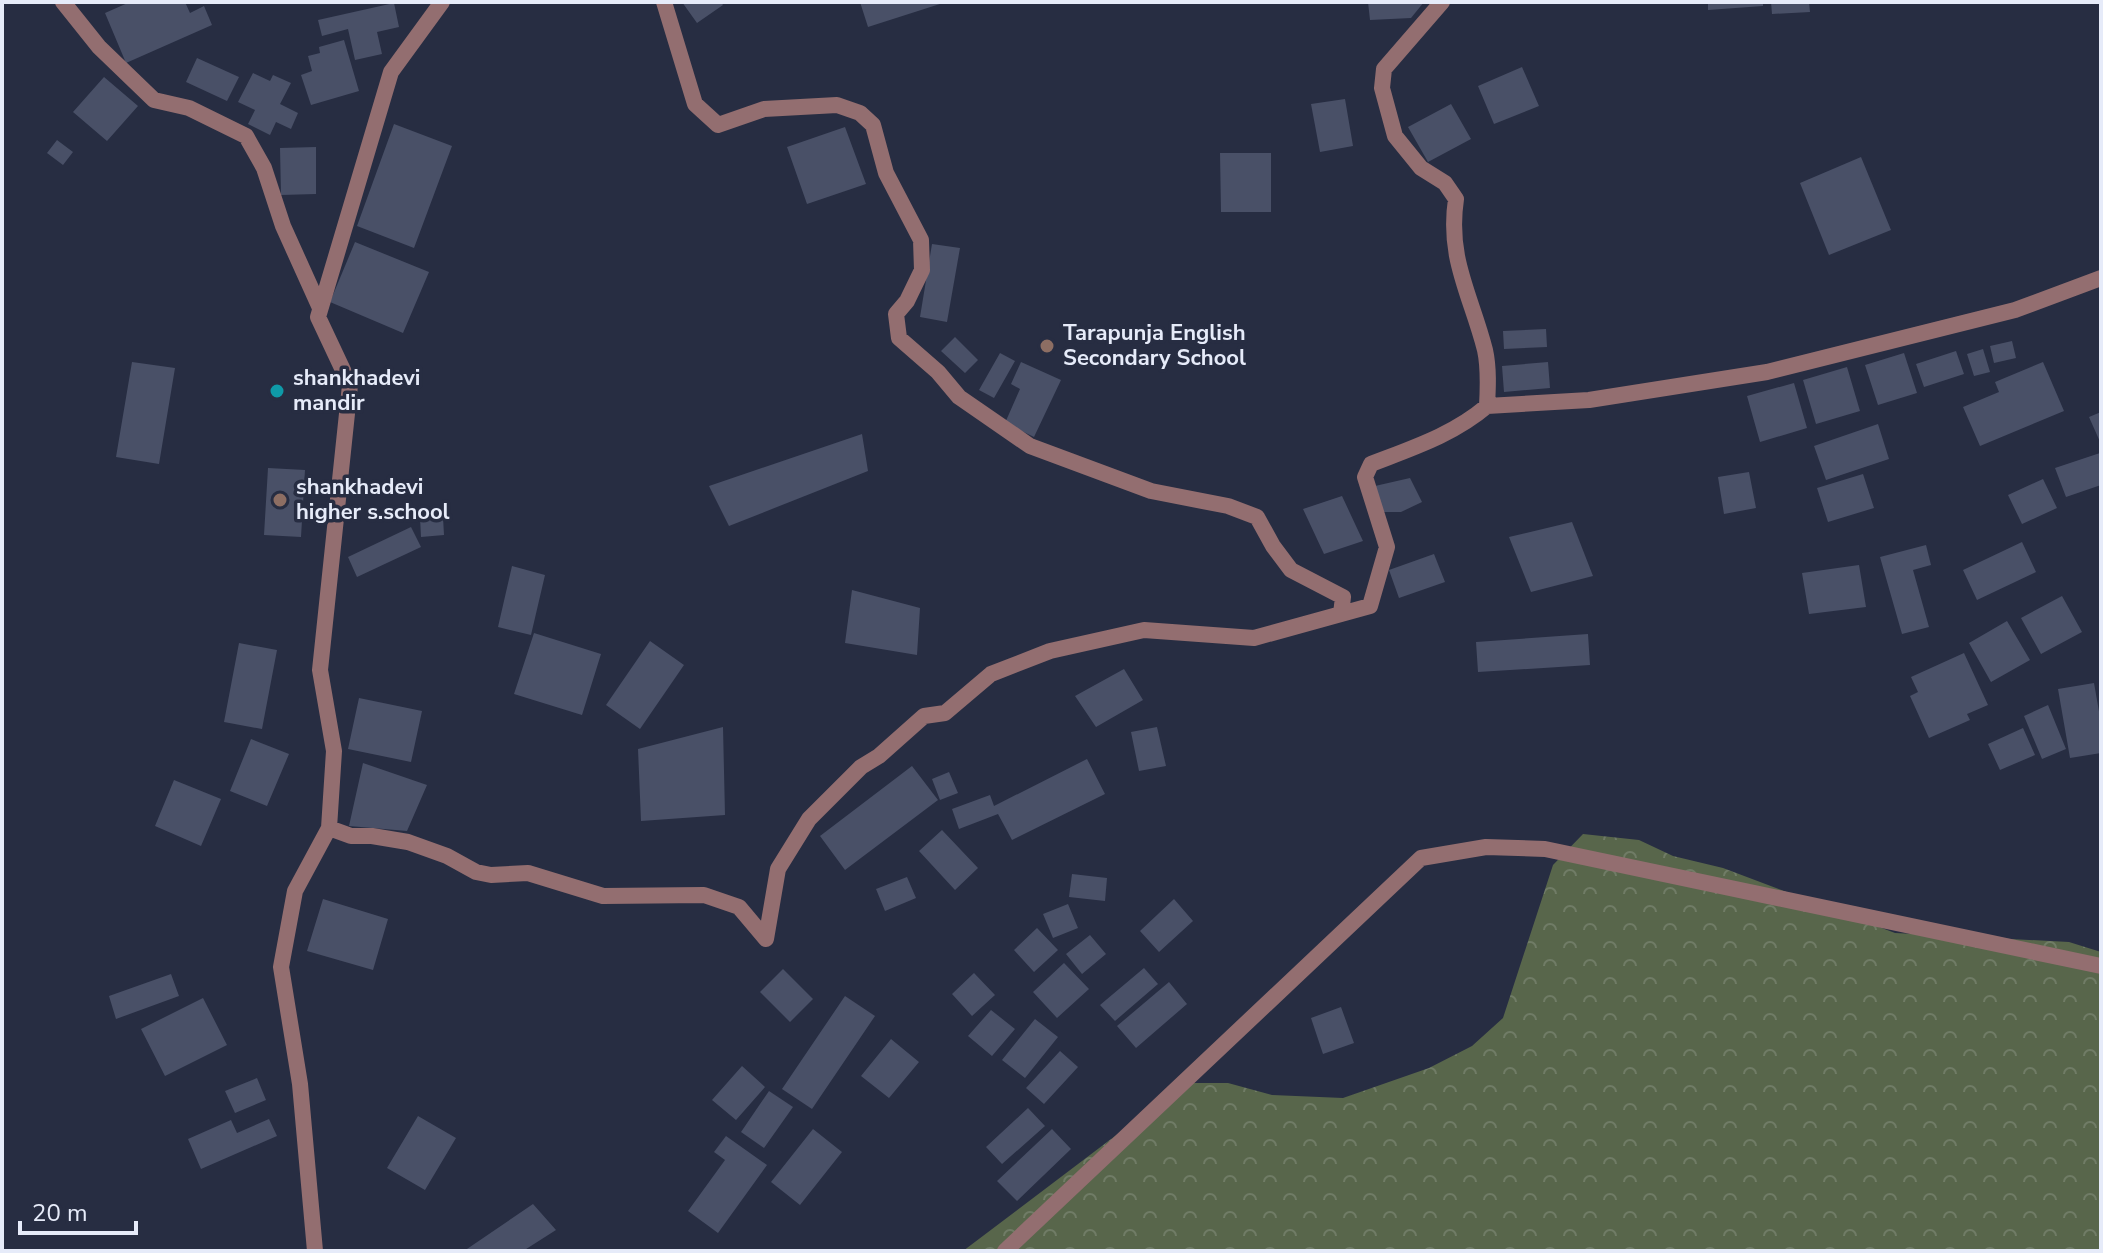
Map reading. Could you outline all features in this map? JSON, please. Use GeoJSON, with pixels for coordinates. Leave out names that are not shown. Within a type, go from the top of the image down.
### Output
{"type":"FeatureCollection","features":[{"type":"Feature","properties":{"kind":"street"},"geometry":{"type":"LineString","coordinates":[[63,2],[99,47],[154,100],[189,108],[246,136],[264,168],[283,226],[320,308]]}},
{"type":"Feature","properties":{"kind":"street"},"geometry":{"type":"LineString","coordinates":[[315,1251],[300,1084],[281,967],[295,891],[329,828],[334,751],[320,670],[350,385],[318,317],[391,72],[442,2]]}},
{"type":"Feature","properties":{"kind":"street"},"geometry":{"type":"LineString","coordinates":[[664,2],[695,104],[718,125],[764,109],[837,105],[860,113],[873,125],[886,173],[921,240],[922,270],[907,301],[896,314],[899,338],[938,372],[959,397],[1030,446],[1151,491],[1228,506],[1257,517],[1291,570],[1343,597],[1341,614]]}},
{"type":"Feature","properties":{"kind":"street"},"geometry":{"type":"LineString","coordinates":[[1442,2],[1384,69],[1382,88],[1395,136],[1421,168],[1445,183],[1456,199],[1452,228],[1461,277],[1486,353],[1487,406]]}},
{"type":"Feature","properties":{"kind":"street"},"geometry":{"type":"LineString","coordinates":[[329,828],[351,836],[408,842],[447,856],[476,872],[491,875],[528,873],[603,896],[704,895],[739,907],[766,939],[778,869],[809,819],[861,767],[879,756],[924,716],[945,713],[991,674],[1050,651],[1144,630],[1254,638],[1370,606],[1387,547],[1365,477],[1371,464],[1467,423],[1487,406],[1589,400],[1767,372],[2015,310],[2101,278]]}},
{"type":"Feature","properties":{"kind":"street"},"geometry":{"type":"LineString","coordinates":[[1005,1251],[1421,858],[1486,847],[1545,849],[2101,966]]}},
{"type":"Feature","properties":{"kind":"green space"},"geometry":{"type":"Polygon","coordinates":[[[1583,834],[1639,840],[1673,856],[1723,868],[1895,933],[2069,942],[2101,952],[2101,1251],[963,1251],[1185,1083],[1228,1083],[1272,1095],[1343,1098],[1429,1068],[1472,1046],[1503,1018],[1553,865],[1583,834]]]}},
{"type":"Feature","properties":{"kind":"building"},"geometry":{"type":"Polygon","coordinates":[[[130,2],[185,2],[190,13],[204,6],[212,25],[126,63],[105,13],[130,2]]]}},
{"type":"Feature","properties":{"kind":"building"},"geometry":{"type":"Polygon","coordinates":[[[682,2],[721,2],[723,5],[697,23],[682,2]]]}},
{"type":"Feature","properties":{"kind":"building"},"geometry":{"type":"Polygon","coordinates":[[[860,2],[943,2],[943,3],[868,27],[860,2]]]}},
{"type":"Feature","properties":{"kind":"building"},"geometry":{"type":"Polygon","coordinates":[[[1368,2],[1424,2],[1411,18],[1370,20],[1368,2]]]}},
{"type":"Feature","properties":{"kind":"building"},"geometry":{"type":"Polygon","coordinates":[[[1708,2],[1763,2],[1763,6],[1708,10],[1708,2]]]}},
{"type":"Feature","properties":{"kind":"building"},"geometry":{"type":"Polygon","coordinates":[[[1771,2],[1809,2],[1810,12],[1772,14],[1771,2]]]}},
{"type":"Feature","properties":{"kind":"building"},"geometry":{"type":"Polygon","coordinates":[[[394,3],[399,27],[377,32],[382,54],[355,60],[348,29],[322,36],[318,20],[394,3]]]}},
{"type":"Feature","properties":{"kind":"building"},"geometry":{"type":"Polygon","coordinates":[[[344,40],[359,91],[311,105],[301,75],[312,71],[308,56],[320,53],[319,47],[344,40]]]}},
{"type":"Feature","properties":{"kind":"building"},"geometry":{"type":"Polygon","coordinates":[[[197,58],[239,77],[227,101],[186,82],[197,58]]]}},
{"type":"Feature","properties":{"kind":"building"},"geometry":{"type":"Polygon","coordinates":[[[1522,67],[1539,106],[1494,124],[1478,86],[1522,67]]]}},
{"type":"Feature","properties":{"kind":"building"},"geometry":{"type":"Polygon","coordinates":[[[253,73],[270,81],[273,75],[291,83],[280,104],[298,113],[291,129],[276,122],[270,135],[248,124],[255,110],[238,102],[253,73]]]}},
{"type":"Feature","properties":{"kind":"building"},"geometry":{"type":"Polygon","coordinates":[[[104,77],[138,106],[107,141],[73,112],[104,77]]]}},
{"type":"Feature","properties":{"kind":"building"},"geometry":{"type":"Polygon","coordinates":[[[1345,99],[1353,146],[1320,152],[1311,104],[1345,99]]]}},
{"type":"Feature","properties":{"kind":"building"},"geometry":{"type":"Polygon","coordinates":[[[1451,104],[1471,139],[1428,162],[1408,127],[1451,104]]]}},
{"type":"Feature","properties":{"kind":"building"},"geometry":{"type":"Polygon","coordinates":[[[394,124],[452,146],[414,248],[357,226],[394,124]]]}},
{"type":"Feature","properties":{"kind":"building"},"geometry":{"type":"Polygon","coordinates":[[[845,127],[866,184],[807,204],[787,147],[845,127]]]}},
{"type":"Feature","properties":{"kind":"building"},"geometry":{"type":"Polygon","coordinates":[[[57,140],[73,152],[63,165],[47,153],[57,140]]]}},
{"type":"Feature","properties":{"kind":"building"},"geometry":{"type":"Polygon","coordinates":[[[316,147],[316,194],[281,195],[280,148],[316,147]]]}},
{"type":"Feature","properties":{"kind":"building"},"geometry":{"type":"Polygon","coordinates":[[[1220,153],[1271,153],[1271,212],[1221,212],[1220,153]]]}},
{"type":"Feature","properties":{"kind":"building"},"geometry":{"type":"Polygon","coordinates":[[[1861,157],[1891,230],[1829,255],[1800,183],[1861,157]]]}},
{"type":"Feature","properties":{"kind":"building"},"geometry":{"type":"Polygon","coordinates":[[[355,242],[429,272],[403,333],[330,302],[355,242]]]}},
{"type":"Feature","properties":{"kind":"building"},"geometry":{"type":"Polygon","coordinates":[[[932,244],[960,248],[947,322],[920,317],[932,244]]]}},
{"type":"Feature","properties":{"kind":"building"},"geometry":{"type":"Polygon","coordinates":[[[1546,329],[1547,347],[1504,349],[1503,331],[1546,329]]]}},
{"type":"Feature","properties":{"kind":"building"},"geometry":{"type":"Polygon","coordinates":[[[955,337],[978,360],[965,373],[941,351],[955,337]]]}},
{"type":"Feature","properties":{"kind":"building"},"geometry":{"type":"Polygon","coordinates":[[[2012,341],[2016,358],[1994,363],[1990,346],[2012,341]]]}},
{"type":"Feature","properties":{"kind":"building"},"geometry":{"type":"Polygon","coordinates":[[[1983,349],[1990,372],[1974,376],[1967,354],[1983,349]]]}},
{"type":"Feature","properties":{"kind":"building"},"geometry":{"type":"Polygon","coordinates":[[[1956,351],[1964,374],[1924,387],[1916,364],[1956,351]]]}},
{"type":"Feature","properties":{"kind":"building"},"geometry":{"type":"Polygon","coordinates":[[[1000,353],[1015,361],[994,398],[979,390],[1000,353]]]}},
{"type":"Feature","properties":{"kind":"building"},"geometry":{"type":"Polygon","coordinates":[[[1904,353],[1917,393],[1878,405],[1865,365],[1904,353]]]}},
{"type":"Feature","properties":{"kind":"building"},"geometry":{"type":"Polygon","coordinates":[[[132,362],[175,368],[159,464],[116,457],[132,362]]]}},
{"type":"Feature","properties":{"kind":"building"},"geometry":{"type":"Polygon","coordinates":[[[1021,362],[1061,380],[1034,437],[1005,423],[1020,389],[1011,384],[1021,362]]]}},
{"type":"Feature","properties":{"kind":"building"},"geometry":{"type":"Polygon","coordinates":[[[1548,362],[1550,388],[1504,392],[1502,366],[1548,362]]]}},
{"type":"Feature","properties":{"kind":"building"},"geometry":{"type":"Polygon","coordinates":[[[2043,362],[2064,411],[1980,446],[1963,407],[1999,392],[1995,382],[2043,362]]]}},
{"type":"Feature","properties":{"kind":"building"},"geometry":{"type":"Polygon","coordinates":[[[1847,367],[1860,411],[1816,424],[1803,380],[1847,367]]]}},
{"type":"Feature","properties":{"kind":"building"},"geometry":{"type":"Polygon","coordinates":[[[1794,383],[1807,428],[1760,442],[1747,396],[1794,383]]]}},
{"type":"Feature","properties":{"kind":"building"},"geometry":{"type":"Polygon","coordinates":[[[2101,412],[2101,444],[2089,417],[2101,412]]]}},
{"type":"Feature","properties":{"kind":"building"},"geometry":{"type":"Polygon","coordinates":[[[1878,424],[1889,459],[1826,480],[1814,446],[1878,424]]]}},
{"type":"Feature","properties":{"kind":"building"},"geometry":{"type":"Polygon","coordinates":[[[862,434],[868,471],[729,526],[709,486],[862,434]]]}},
{"type":"Feature","properties":{"kind":"building"},"geometry":{"type":"Polygon","coordinates":[[[2100,453],[2101,485],[2066,497],[2055,468],[2100,453]]]}},
{"type":"Feature","properties":{"kind":"building"},"geometry":{"type":"Polygon","coordinates":[[[268,468],[305,470],[301,537],[264,535],[268,468]]]}},
{"type":"Feature","properties":{"kind":"building"},"geometry":{"type":"Polygon","coordinates":[[[1749,472],[1756,508],[1724,514],[1718,477],[1749,472]]]}},
{"type":"Feature","properties":{"kind":"building"},"geometry":{"type":"Polygon","coordinates":[[[1863,474],[1874,508],[1828,522],[1817,488],[1863,474]]]}},
{"type":"Feature","properties":{"kind":"building"},"geometry":{"type":"Polygon","coordinates":[[[1410,478],[1422,502],[1401,512],[1383,512],[1375,486],[1410,478]]]}},
{"type":"Feature","properties":{"kind":"building"},"geometry":{"type":"Polygon","coordinates":[[[2043,479],[2057,508],[2022,524],[2008,495],[2043,479]]]}},
{"type":"Feature","properties":{"kind":"building"},"geometry":{"type":"Polygon","coordinates":[[[1342,496],[1363,541],[1324,554],[1303,509],[1342,496]]]}},
{"type":"Feature","properties":{"kind":"building"},"geometry":{"type":"Polygon","coordinates":[[[420,517],[443,517],[444,535],[421,537],[420,517]]]}},
{"type":"Feature","properties":{"kind":"building"},"geometry":{"type":"Polygon","coordinates":[[[1572,522],[1593,576],[1531,592],[1509,537],[1572,522]]]}},
{"type":"Feature","properties":{"kind":"building"},"geometry":{"type":"Polygon","coordinates":[[[411,527],[421,547],[357,577],[348,557],[411,527]]]}},
{"type":"Feature","properties":{"kind":"building"},"geometry":{"type":"Polygon","coordinates":[[[2022,542],[2036,572],[1977,600],[1963,570],[2022,542]]]}},
{"type":"Feature","properties":{"kind":"building"},"geometry":{"type":"Polygon","coordinates":[[[1926,545],[1931,565],[1913,570],[1929,627],[1902,634],[1880,557],[1926,545]]]}},
{"type":"Feature","properties":{"kind":"building"},"geometry":{"type":"Polygon","coordinates":[[[1434,554],[1445,582],[1399,598],[1389,570],[1434,554]]]}},
{"type":"Feature","properties":{"kind":"building"},"geometry":{"type":"Polygon","coordinates":[[[1859,565],[1866,607],[1809,614],[1802,573],[1859,565]]]}},
{"type":"Feature","properties":{"kind":"building"},"geometry":{"type":"Polygon","coordinates":[[[512,566],[545,575],[531,635],[498,627],[512,566]]]}},
{"type":"Feature","properties":{"kind":"building"},"geometry":{"type":"Polygon","coordinates":[[[852,590],[920,608],[917,655],[845,643],[852,590]]]}},
{"type":"Feature","properties":{"kind":"building"},"geometry":{"type":"Polygon","coordinates":[[[2062,596],[2082,632],[2041,654],[2021,618],[2062,596]]]}},
{"type":"Feature","properties":{"kind":"building"},"geometry":{"type":"Polygon","coordinates":[[[2007,621],[2030,660],[1991,682],[1969,643],[2007,621]]]}},
{"type":"Feature","properties":{"kind":"building"},"geometry":{"type":"Polygon","coordinates":[[[534,633],[601,654],[582,715],[514,694],[534,633]]]}},
{"type":"Feature","properties":{"kind":"building"},"geometry":{"type":"Polygon","coordinates":[[[1588,634],[1590,665],[1478,672],[1476,642],[1588,634]]]}},
{"type":"Feature","properties":{"kind":"building"},"geometry":{"type":"Polygon","coordinates":[[[650,641],[684,665],[640,729],[606,705],[650,641]]]}},
{"type":"Feature","properties":{"kind":"building"},"geometry":{"type":"Polygon","coordinates":[[[239,643],[277,650],[262,729],[224,722],[239,643]]]}},
{"type":"Feature","properties":{"kind":"building"},"geometry":{"type":"Polygon","coordinates":[[[1964,653],[1988,705],[1967,714],[1970,720],[1929,738],[1910,696],[1918,692],[1911,677],[1964,653]]]}},
{"type":"Feature","properties":{"kind":"building"},"geometry":{"type":"Polygon","coordinates":[[[1124,669],[1143,700],[1096,727],[1075,696],[1124,669]]]}},
{"type":"Feature","properties":{"kind":"building"},"geometry":{"type":"Polygon","coordinates":[[[2094,683],[2101,723],[2101,753],[2070,758],[2058,689],[2094,683]]]}},
{"type":"Feature","properties":{"kind":"building"},"geometry":{"type":"Polygon","coordinates":[[[359,698],[422,711],[411,762],[348,749],[359,698]]]}},
{"type":"Feature","properties":{"kind":"building"},"geometry":{"type":"Polygon","coordinates":[[[2048,705],[2066,749],[2042,759],[2024,716],[2048,705]]]}},
{"type":"Feature","properties":{"kind":"building"},"geometry":{"type":"Polygon","coordinates":[[[723,727],[725,815],[641,821],[638,749],[723,727]]]}},
{"type":"Feature","properties":{"kind":"building"},"geometry":{"type":"Polygon","coordinates":[[[1157,727],[1166,766],[1139,771],[1131,732],[1157,727]]]}},
{"type":"Feature","properties":{"kind":"building"},"geometry":{"type":"Polygon","coordinates":[[[2023,728],[2035,755],[2000,770],[1988,744],[2023,728]]]}},
{"type":"Feature","properties":{"kind":"building"},"geometry":{"type":"Polygon","coordinates":[[[251,739],[289,754],[267,806],[230,791],[251,739]]]}},
{"type":"Feature","properties":{"kind":"building"},"geometry":{"type":"Polygon","coordinates":[[[1087,759],[1105,794],[1012,840],[998,814],[959,829],[952,809],[990,795],[994,806],[1087,759]]]}},
{"type":"Feature","properties":{"kind":"building"},"geometry":{"type":"Polygon","coordinates":[[[363,763],[427,785],[407,831],[349,826],[363,763]]]}},
{"type":"Feature","properties":{"kind":"building"},"geometry":{"type":"Polygon","coordinates":[[[912,766],[938,800],[845,870],[820,836],[912,766]]]}},
{"type":"Feature","properties":{"kind":"building"},"geometry":{"type":"Polygon","coordinates":[[[949,772],[958,793],[940,800],[932,779],[949,772]]]}},
{"type":"Feature","properties":{"kind":"building"},"geometry":{"type":"Polygon","coordinates":[[[174,780],[221,799],[201,846],[155,826],[174,780]]]}},
{"type":"Feature","properties":{"kind":"building"},"geometry":{"type":"Polygon","coordinates":[[[942,830],[978,868],[955,890],[919,851],[942,830]]]}},
{"type":"Feature","properties":{"kind":"building"},"geometry":{"type":"Polygon","coordinates":[[[1072,874],[1107,878],[1105,901],[1069,897],[1072,874]]]}},
{"type":"Feature","properties":{"kind":"building"},"geometry":{"type":"Polygon","coordinates":[[[907,877],[916,898],[885,911],[876,889],[907,877]]]}},
{"type":"Feature","properties":{"kind":"building"},"geometry":{"type":"Polygon","coordinates":[[[323,899],[388,919],[373,970],[307,951],[323,899]]]}},
{"type":"Feature","properties":{"kind":"building"},"geometry":{"type":"Polygon","coordinates":[[[1174,899],[1193,921],[1159,952],[1140,931],[1174,899]]]}},
{"type":"Feature","properties":{"kind":"building"},"geometry":{"type":"Polygon","coordinates":[[[1068,904],[1078,928],[1053,938],[1043,914],[1068,904]]]}},
{"type":"Feature","properties":{"kind":"building"},"geometry":{"type":"Polygon","coordinates":[[[1037,928],[1058,950],[1034,972],[1014,950],[1037,928]]]}},
{"type":"Feature","properties":{"kind":"building"},"geometry":{"type":"Polygon","coordinates":[[[1090,935],[1106,954],[1082,974],[1066,954],[1090,935]]]}},
{"type":"Feature","properties":{"kind":"building"},"geometry":{"type":"Polygon","coordinates":[[[1064,963],[1089,989],[1057,1018],[1033,992],[1064,963]]]}},
{"type":"Feature","properties":{"kind":"building"},"geometry":{"type":"Polygon","coordinates":[[[1144,968],[1158,984],[1115,1021],[1100,1005],[1144,968]]]}},
{"type":"Feature","properties":{"kind":"building"},"geometry":{"type":"Polygon","coordinates":[[[783,969],[813,999],[790,1022],[760,992],[783,969]]]}},
{"type":"Feature","properties":{"kind":"building"},"geometry":{"type":"Polygon","coordinates":[[[974,973],[995,995],[972,1016],[952,994],[974,973]]]}},
{"type":"Feature","properties":{"kind":"building"},"geometry":{"type":"Polygon","coordinates":[[[171,974],[179,996],[116,1019],[109,996],[171,974]]]}},
{"type":"Feature","properties":{"kind":"building"},"geometry":{"type":"Polygon","coordinates":[[[1169,982],[1187,1004],[1136,1048],[1117,1026],[1169,982]]]}},
{"type":"Feature","properties":{"kind":"building"},"geometry":{"type":"Polygon","coordinates":[[[845,996],[875,1016],[812,1109],[782,1089],[845,996]]]}},
{"type":"Feature","properties":{"kind":"building"},"geometry":{"type":"Polygon","coordinates":[[[203,998],[227,1045],[165,1076],[141,1029],[203,998]]]}},
{"type":"Feature","properties":{"kind":"building"},"geometry":{"type":"Polygon","coordinates":[[[1341,1007],[1354,1043],[1323,1054],[1311,1018],[1341,1007]]]}},
{"type":"Feature","properties":{"kind":"building"},"geometry":{"type":"Polygon","coordinates":[[[991,1010],[1015,1029],[992,1056],[968,1036],[991,1010]]]}},
{"type":"Feature","properties":{"kind":"building"},"geometry":{"type":"Polygon","coordinates":[[[1035,1019],[1058,1037],[1025,1078],[1002,1060],[1035,1019]]]}},
{"type":"Feature","properties":{"kind":"building"},"geometry":{"type":"Polygon","coordinates":[[[891,1039],[919,1062],[889,1098],[861,1076],[891,1039]]]}},
{"type":"Feature","properties":{"kind":"building"},"geometry":{"type":"Polygon","coordinates":[[[1060,1051],[1078,1067],[1044,1104],[1026,1088],[1060,1051]]]}},
{"type":"Feature","properties":{"kind":"building"},"geometry":{"type":"Polygon","coordinates":[[[742,1066],[765,1087],[736,1120],[712,1100],[742,1066]]]}},
{"type":"Feature","properties":{"kind":"building"},"geometry":{"type":"Polygon","coordinates":[[[257,1078],[266,1100],[235,1113],[225,1091],[257,1078]]]}},
{"type":"Feature","properties":{"kind":"building"},"geometry":{"type":"Polygon","coordinates":[[[769,1091],[793,1107],[764,1148],[741,1132],[769,1091]]]}},
{"type":"Feature","properties":{"kind":"building"},"geometry":{"type":"Polygon","coordinates":[[[1028,1108],[1045,1126],[1002,1164],[986,1147],[1028,1108]]]}},
{"type":"Feature","properties":{"kind":"building"},"geometry":{"type":"Polygon","coordinates":[[[418,1116],[456,1138],[425,1190],[387,1168],[418,1116]]]}},
{"type":"Feature","properties":{"kind":"building"},"geometry":{"type":"Polygon","coordinates":[[[269,1119],[277,1136],[201,1169],[188,1139],[231,1120],[237,1133],[269,1119]]]}},
{"type":"Feature","properties":{"kind":"building"},"geometry":{"type":"Polygon","coordinates":[[[813,1129],[842,1152],[800,1205],[771,1182],[813,1129]]]}},
{"type":"Feature","properties":{"kind":"building"},"geometry":{"type":"Polygon","coordinates":[[[1052,1129],[1071,1149],[1017,1201],[997,1181],[1052,1129]]]}},
{"type":"Feature","properties":{"kind":"building"},"geometry":{"type":"Polygon","coordinates":[[[726,1136],[767,1165],[718,1233],[688,1211],[725,1160],[714,1152],[726,1136]]]}},
{"type":"Feature","properties":{"kind":"building"},"geometry":{"type":"Polygon","coordinates":[[[533,1204],[556,1230],[523,1251],[464,1251],[533,1204]]]}},
{"type":"Feature","properties":{"kind":"place","name":"Tarapunja English Secondary School"},"geometry":{"type":"Point","coordinates":[1047,346]}},
{"type":"Feature","properties":{"kind":"place","name":"shankhadevi mandir"},"geometry":{"type":"Point","coordinates":[277,391]}},
{"type":"Feature","properties":{"kind":"place","name":"shankhadevi higher s.school"},"geometry":{"type":"Point","coordinates":[280,500]}}]}
